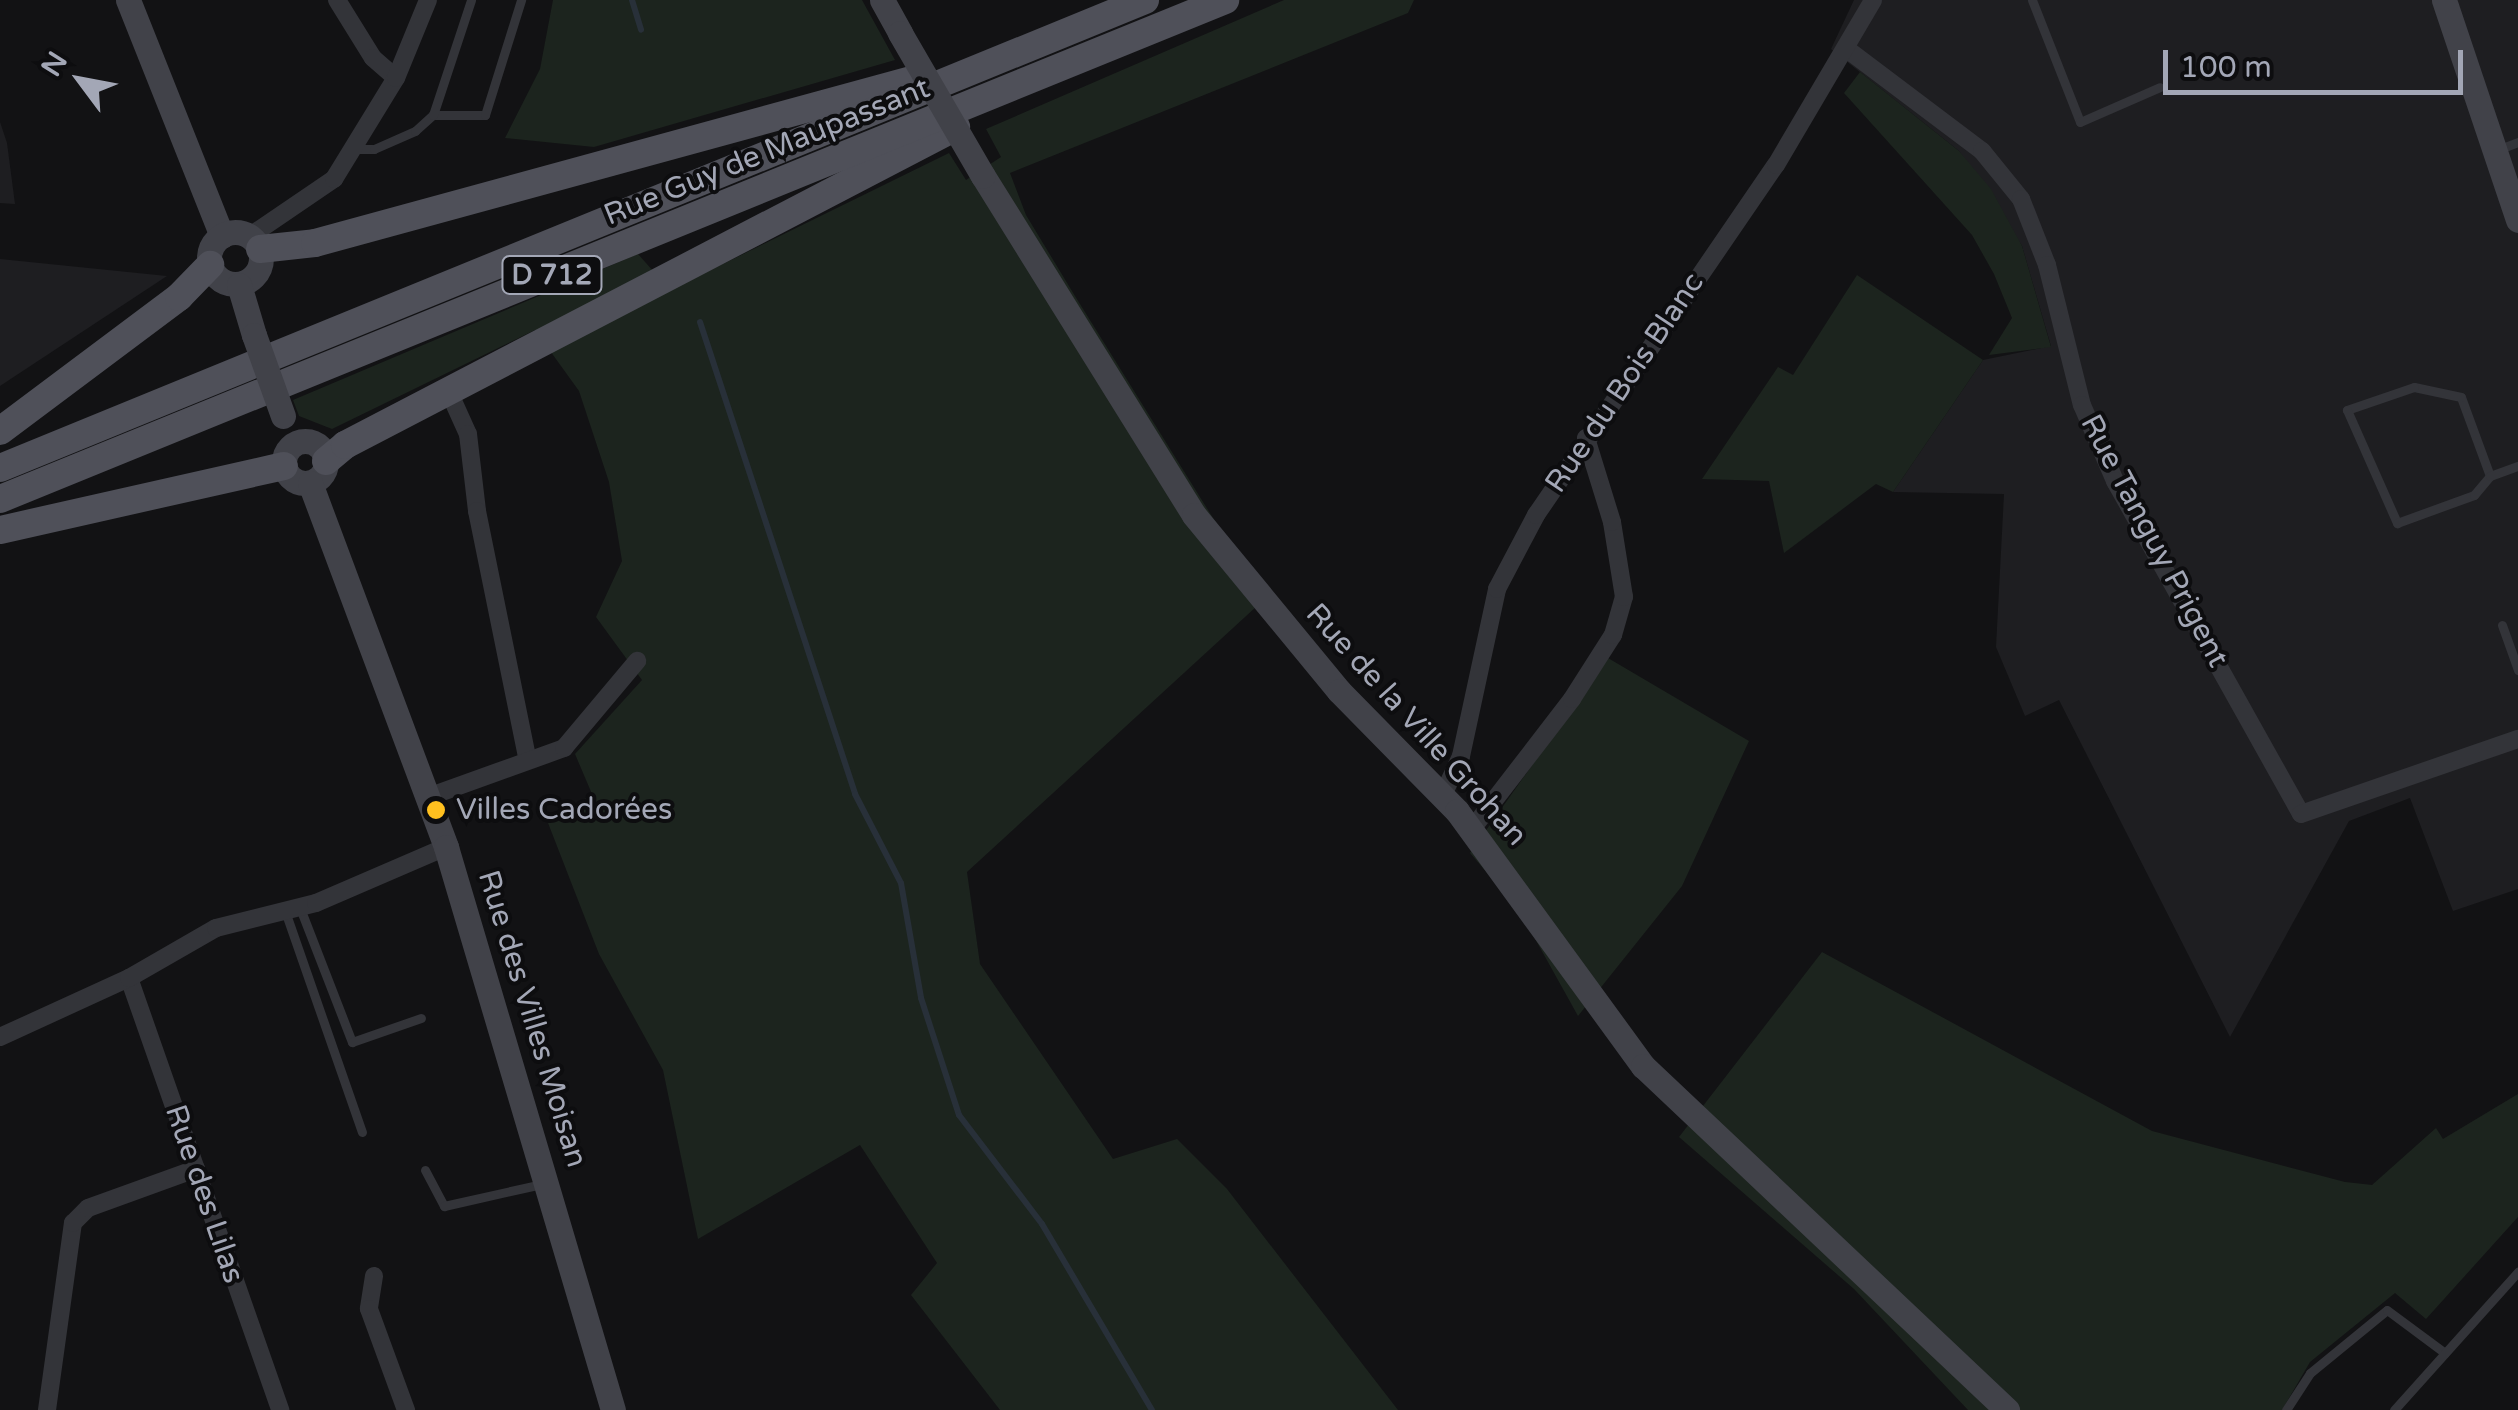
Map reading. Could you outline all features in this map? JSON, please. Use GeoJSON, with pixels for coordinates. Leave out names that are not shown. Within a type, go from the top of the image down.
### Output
{"type":"FeatureCollection","features":[{"type":"Feature","properties":{"kind":"main road","name":"Rue Guy de Maupassant"},"geometry":{"type":"LineString","coordinates":[[0,468],[1145,0]]}},
{"type":"Feature","properties":{"kind":"main road","name":"Rue Guy de Maupassant"},"geometry":{"type":"LineString","coordinates":[[0,499],[1225,0]]}},
{"type":"Feature","properties":{"kind":"main road"},"geometry":{"type":"LineString","coordinates":[[318,472],[345,445],[1104,49]]}},
{"type":"Feature","properties":{"kind":"main road"},"geometry":{"type":"LineString","coordinates":[[255,242],[286,250],[1013,54]]}},
{"type":"Feature","properties":{"kind":"main road"},"geometry":{"type":"LineString","coordinates":[[0,431],[179,297],[210,265]]}},
{"type":"Feature","properties":{"kind":"main road"},"geometry":{"type":"LineString","coordinates":[[0,530],[289,455]]}},
{"type":"Feature","properties":{"kind":"street"},"geometry":{"type":"LineString","coordinates":[[128,0],[222,236]]}},
{"type":"Feature","properties":{"kind":"street"},"geometry":{"type":"LineString","coordinates":[[337,0],[373,58],[396,78]]}},
{"type":"Feature","properties":{"kind":"street"},"geometry":{"type":"LineString","coordinates":[[222,236],[255,242],[306,202],[356,149],[396,78],[428,0]]}},
{"type":"Feature","properties":{"kind":"street","name":"Rue de la Ville Grohan"},"geometry":{"type":"LineString","coordinates":[[882,0],[982,176],[1194,515],[1339,691],[1443,795],[1472,830],[1643,1066],[2007,1410]]}},
{"type":"Feature","properties":{"kind":"street","name":"Rue du Bois Blanc"},"geometry":{"type":"LineString","coordinates":[[1443,795],[1460,756],[1497,589],[1586,438],[1776,165],[1848,50],[1873,0]]}},
{"type":"Feature","properties":{"kind":"street"},"geometry":{"type":"LineString","coordinates":[[2444,0],[2506,146],[2518,220]]}},
{"type":"Feature","properties":{"kind":"street","name":"Rue Tanguy Prigent"},"geometry":{"type":"LineString","coordinates":[[1848,50],[1982,151],[2021,198],[2047,265],[2082,406],[2116,481],[2302,814],[2518,739]]}},
{"type":"Feature","properties":{"kind":"street"},"geometry":{"type":"LineString","coordinates":[[222,236],[211,248],[210,265],[218,278],[239,284],[258,272],[255,242]]}},
{"type":"Feature","properties":{"kind":"street"},"geometry":{"type":"LineString","coordinates":[[239,284],[283,416],[291,478],[318,472],[315,443],[289,455]]}},
{"type":"Feature","properties":{"kind":"street"},"geometry":{"type":"LineString","coordinates":[[449,392],[468,434],[477,511],[527,758]]}},
{"type":"Feature","properties":{"kind":"street"},"geometry":{"type":"LineString","coordinates":[[1472,830],[1572,699],[1613,634],[1624,597],[1612,522],[1586,438]]}},
{"type":"Feature","properties":{"kind":"street","name":"Rue des Villes Moisan"},"geometry":{"type":"LineString","coordinates":[[318,472],[446,847],[612,1410]]}},
{"type":"Feature","properties":{"kind":"street"},"geometry":{"type":"LineString","coordinates":[[428,797],[527,758],[564,748],[637,661]]}},
{"type":"Feature","properties":{"kind":"street"},"geometry":{"type":"LineString","coordinates":[[0,1037],[129,978],[216,928],[293,909],[446,847]]}},
{"type":"Feature","properties":{"kind":"street","name":"Rue des Lilas"},"geometry":{"type":"LineString","coordinates":[[129,978],[280,1410]]}},
{"type":"Feature","properties":{"kind":"street"},"geometry":{"type":"LineString","coordinates":[[47,1410],[72,1224],[88,1208],[196,1170]]}},
{"type":"Feature","properties":{"kind":"street"},"geometry":{"type":"LineString","coordinates":[[374,1276],[369,1309],[406,1410]]}},
{"type":"Feature","properties":{"kind":"lane"},"geometry":{"type":"LineString","coordinates":[[433,115],[471,0]]}},
{"type":"Feature","properties":{"kind":"lane"},"geometry":{"type":"LineString","coordinates":[[356,149],[388,144],[433,115],[484,115],[521,0]]}},
{"type":"Feature","properties":{"kind":"lane"},"geometry":{"type":"LineString","coordinates":[[2032,0],[2080,122],[2160,87]]}},
{"type":"Feature","properties":{"kind":"lane"},"geometry":{"type":"LineString","coordinates":[[2490,476],[2461,397],[2414,387],[2347,410],[2367,443],[2398,523],[2474,495],[2490,476],[2518,466]]}},
{"type":"Feature","properties":{"kind":"lane"},"geometry":{"type":"LineString","coordinates":[[2502,626],[2518,670]]}},
{"type":"Feature","properties":{"kind":"lane"},"geometry":{"type":"LineString","coordinates":[[293,909],[352,1042],[421,1018]]}},
{"type":"Feature","properties":{"kind":"lane"},"geometry":{"type":"LineString","coordinates":[[293,909],[362,1132]]}},
{"type":"Feature","properties":{"kind":"lane"},"geometry":{"type":"LineString","coordinates":[[425,1170],[444,1206],[548,1183]]}},
{"type":"Feature","properties":{"kind":"lane"},"geometry":{"type":"LineString","coordinates":[[2394,1410],[2518,1272]]}},
{"type":"Feature","properties":{"kind":"lane"},"geometry":{"type":"LineString","coordinates":[[2286,1410],[2310,1373],[2386,1310],[2445,1354]]}},
{"type":"Feature","properties":{"kind":"shaded area"},"geometry":{"type":"Polygon","coordinates":[[[553,0],[862,0],[895,60],[594,147],[505,138],[540,69],[553,0]]]}},
{"type":"Feature","properties":{"kind":"shaded area"},"geometry":{"type":"Polygon","coordinates":[[[1284,0],[1414,0],[1408,13],[1010,173],[1026,215],[1075,296],[1213,518],[1269,595],[967,872],[980,964],[1113,1159],[1177,1139],[1227,1189],[1398,1410],[1000,1410],[911,1295],[937,1263],[860,1145],[698,1239],[663,1070],[599,954],[548,823],[592,794],[575,754],[642,680],[596,617],[622,561],[609,482],[579,391],[535,330],[332,429],[299,416],[293,400],[638,254],[670,290],[949,153],[966,180],[1001,157],[986,129],[1284,0]]]}},
{"type":"Feature","properties":{"kind":"shaded area"},"geometry":{"type":"Polygon","coordinates":[[[1854,0],[2518,0],[2518,889],[2453,911],[2410,798],[2349,821],[2230,1037],[2059,700],[2025,716],[1996,647],[2004,494],[1893,492],[1983,360],[2051,346],[2022,246],[1959,151],[1831,49],[1854,0]]]}},
{"type":"Feature","properties":{"kind":"shaded area"},"geometry":{"type":"Polygon","coordinates":[[[1860,72],[1959,151],[1991,189],[2022,246],[2051,347],[1989,355],[2012,318],[1994,274],[1972,235],[1844,93],[1860,72]]]}},
{"type":"Feature","properties":{"kind":"shaded area"},"geometry":{"type":"Polygon","coordinates":[[[0,122],[7,143],[15,204],[0,203],[0,122]]]}},
{"type":"Feature","properties":{"kind":"shaded area"},"geometry":{"type":"Polygon","coordinates":[[[0,259],[167,276],[0,386],[0,259]]]}},
{"type":"Feature","properties":{"kind":"shaded area"},"geometry":{"type":"Polygon","coordinates":[[[1857,275],[1983,360],[1893,492],[1876,484],[1784,553],[1769,481],[1702,479],[1778,367],[1793,375],[1857,275]]]}},
{"type":"Feature","properties":{"kind":"shaded area"},"geometry":{"type":"Polygon","coordinates":[[[1608,658],[1749,741],[1682,886],[1578,1016],[1519,910],[1470,853],[1608,658]]]}},
{"type":"Feature","properties":{"kind":"shaded area"},"geometry":{"type":"Polygon","coordinates":[[[1822,952],[2152,1131],[2345,1182],[2372,1185],[2436,1128],[2443,1139],[2518,1094],[2518,1217],[2426,1319],[2395,1293],[2310,1362],[2282,1410],[1968,1410],[1854,1289],[1679,1137],[1822,952]]]}},
{"type":"Feature","properties":{"kind":"waterway"},"geometry":{"type":"LineString","coordinates":[[632,0],[641,30]]}},
{"type":"Feature","properties":{"kind":"waterway"},"geometry":{"type":"LineString","coordinates":[[700,322],[855,794],[901,883],[921,998],[959,1115],[1042,1224],[1152,1410]]}},
{"type":"Feature","properties":{"kind":"place","name":"Villes Cadorées"},"geometry":{"type":"Point","coordinates":[436,810]}}]}
